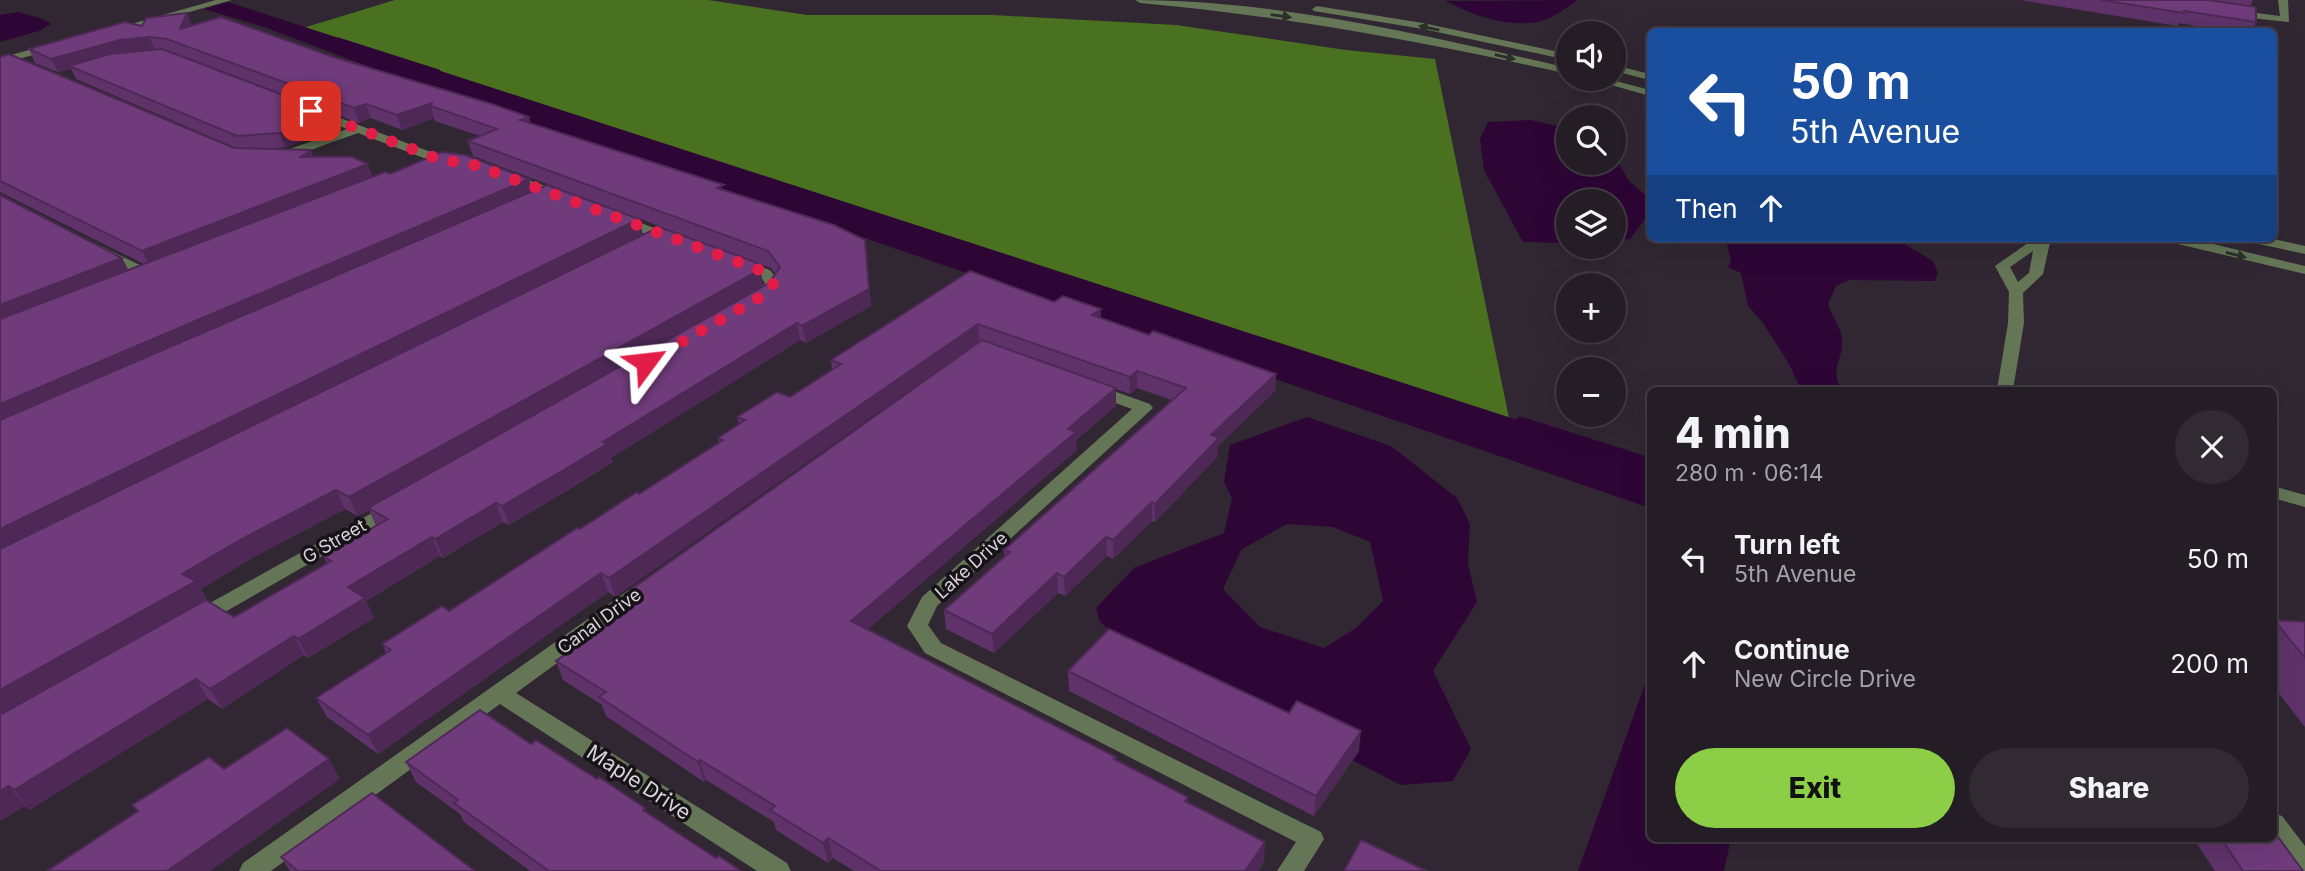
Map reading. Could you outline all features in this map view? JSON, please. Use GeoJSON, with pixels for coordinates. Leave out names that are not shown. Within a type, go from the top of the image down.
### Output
{"type":"FeatureCollection","features":[{"type":"Feature","properties":{"kind":"street"},"geometry":{"type":"LineString","coordinates":[[98,34],[227,0]]}},
{"type":"Feature","properties":{"kind":"street"},"geometry":{"type":"LineString","coordinates":[[1140,0],[1227,8],[1359,28],[1556,69]]}},
{"type":"Feature","properties":{"kind":"street"},"geometry":{"type":"LineString","coordinates":[[1249,0],[1423,26],[1556,54]]}},
{"type":"Feature","properties":{"kind":"street"},"geometry":{"type":"LineString","coordinates":[[2224,12],[2285,20],[2283,0]]}},
{"type":"Feature","properties":{"kind":"street"},"geometry":{"type":"LineString","coordinates":[[4,60],[60,45]]}},
{"type":"Feature","properties":{"kind":"street"},"geometry":{"type":"LineString","coordinates":[[4,60],[35,68]]}},
{"type":"Feature","properties":{"kind":"street"},"geometry":{"type":"LineString","coordinates":[[1626,71],[1647,76]]}},
{"type":"Feature","properties":{"kind":"street"},"geometry":{"type":"LineString","coordinates":[[1626,87],[1647,92]]}},
{"type":"Feature","properties":{"kind":"street"},"geometry":{"type":"LineString","coordinates":[[308,110],[441,160],[472,164]]}},
{"type":"Feature","properties":{"kind":"street"},"geometry":{"type":"LineString","coordinates":[[265,159],[286,156],[358,129]]}},
{"type":"Feature","properties":{"kind":"street"},"geometry":{"type":"LineString","coordinates":[[416,170],[441,160]]}},
{"type":"Feature","properties":{"kind":"street"},"geometry":{"type":"LineString","coordinates":[[495,172],[576,202]]}},
{"type":"Feature","properties":{"kind":"street"},"geometry":{"type":"LineString","coordinates":[[527,204],[552,193]]}},
{"type":"Feature","properties":{"kind":"street"},"geometry":{"type":"LineString","coordinates":[[601,212],[687,244]]}},
{"type":"Feature","properties":{"kind":"street"},"geometry":{"type":"LineString","coordinates":[[636,247],[661,235]]}},
{"type":"Feature","properties":{"kind":"street"},"geometry":{"type":"LineString","coordinates":[[2005,387],[2016,323],[2016,292],[2002,266],[2037,242]]}},
{"type":"Feature","properties":{"kind":"street"},"geometry":{"type":"LineString","coordinates":[[2016,292],[2036,274],[2042,242]]}},
{"type":"Feature","properties":{"kind":"street"},"geometry":{"type":"LineString","coordinates":[[2187,242],[2305,270]]}},
{"type":"Feature","properties":{"kind":"street"},"geometry":{"type":"LineString","coordinates":[[2268,242],[2305,250]]}},
{"type":"Feature","properties":{"kind":"street"},"geometry":{"type":"LineString","coordinates":[[91,245],[155,272],[124,284]]}},
{"type":"Feature","properties":{"kind":"street"},"geometry":{"type":"LineString","coordinates":[[726,258],[765,272],[773,284],[766,294],[742,308]]}},
{"type":"Feature","properties":{"kind":"street","name":"Lake Drive"},"geometry":{"type":"LineString","coordinates":[[1069,380],[1144,408],[929,602],[917,626],[933,648],[1311,839],[1290,871]]}},
{"type":"Feature","properties":{"kind":"street"},"geometry":{"type":"LineString","coordinates":[[2277,493],[2305,501]]}},
{"type":"Feature","properties":{"kind":"street","name":"G Street"},"geometry":{"type":"LineString","coordinates":[[180,629],[407,499]]}},
{"type":"Feature","properties":{"kind":"street","name":"Canal Drive"},"geometry":{"type":"LineString","coordinates":[[252,871],[668,572]]}},
{"type":"Feature","properties":{"kind":"street","name":"Maple Drive"},"geometry":{"type":"LineString","coordinates":[[500,693],[778,871]]}},
{"type":"Feature","properties":{"kind":"street"},"geometry":{"type":"LineString","coordinates":[[2277,828],[2305,865]]}},
{"type":"Feature","properties":{"kind":"green space"},"geometry":{"type":"Polygon","coordinates":[[[395,0],[708,0],[807,15],[992,15],[1176,25],[1346,50],[1435,59],[1509,418],[303,28],[395,0]]]}},
{"type":"Feature","properties":{"kind":"shaded area"},"geometry":{"type":"Polygon","coordinates":[[[1578,0],[1550,18],[1524,23],[1483,17],[1445,1],[1578,0]]]}},
{"type":"Feature","properties":{"kind":"shaded area"},"geometry":{"type":"Polygon","coordinates":[[[228,2],[1647,462],[1647,507],[388,74],[264,27],[204,9],[228,2]]]}},
{"type":"Feature","properties":{"kind":"shaded area"},"geometry":{"type":"Polygon","coordinates":[[[18,12],[51,24],[39,31],[0,42],[0,15],[18,12]]]}},
{"type":"Feature","properties":{"kind":"shaded area"},"geometry":{"type":"Polygon","coordinates":[[[1530,120],[1556,125],[1556,175],[1626,175],[1647,196],[1647,216],[1630,239],[1626,239],[1626,189],[1556,189],[1556,243],[1523,242],[1484,170],[1480,139],[1488,122],[1530,120]]]}},
{"type":"Feature","properties":{"kind":"shaded area"},"geometry":{"type":"Polygon","coordinates":[[[1901,242],[1933,261],[1938,273],[1935,281],[1849,280],[1836,286],[1828,304],[1842,336],[1837,369],[1840,387],[1800,387],[1789,364],[1763,323],[1748,306],[1741,273],[1728,267],[1731,261],[1727,244],[1901,242]]]}},
{"type":"Feature","properties":{"kind":"shaded area"},"geometry":{"type":"Polygon","coordinates":[[[1307,417],[1391,446],[1457,498],[1470,524],[1468,564],[1477,602],[1433,671],[1471,749],[1453,781],[1401,785],[1129,647],[1100,622],[1096,608],[1134,568],[1224,533],[1232,498],[1224,482],[1230,445],[1307,417]],[[1287,524],[1241,550],[1223,589],[1260,627],[1324,648],[1356,628],[1383,601],[1370,542],[1333,527],[1287,524]]]}},
{"type":"Feature","properties":{"kind":"shaded area"},"geometry":{"type":"Polygon","coordinates":[[[1647,678],[1647,842],[1730,842],[1724,871],[1578,871],[1647,678]]]}},
{"type":"Feature","properties":{"kind":"building"},"geometry":{"type":"Polygon","coordinates":[[[2101,0],[2208,0],[2256,7],[2256,22],[2184,13],[2101,0]]]}},
{"type":"Feature","properties":{"kind":"building"},"geometry":{"type":"Polygon","coordinates":[[[187,13],[180,29],[221,17],[336,58],[492,104],[529,117],[520,120],[724,185],[717,188],[834,225],[865,240],[869,289],[802,326],[797,323],[603,442],[607,444],[562,471],[502,506],[496,503],[435,539],[432,537],[348,587],[365,598],[298,639],[294,636],[210,689],[196,679],[14,790],[9,786],[0,791],[0,715],[206,600],[234,617],[331,561],[323,556],[388,519],[368,508],[769,283],[780,267],[768,251],[468,141],[497,129],[431,106],[432,103],[397,115],[366,104],[354,108],[167,39],[149,37],[120,40],[51,59],[29,49],[125,22],[142,26],[146,18],[187,13]]]}},
{"type":"Feature","properties":{"kind":"building"},"geometry":{"type":"Polygon","coordinates":[[[162,49],[335,115],[280,133],[237,136],[69,66],[110,54],[162,49]]]}},
{"type":"Feature","properties":{"kind":"building"},"geometry":{"type":"Polygon","coordinates":[[[9,54],[234,148],[311,150],[301,157],[352,157],[368,164],[142,251],[0,181],[0,57],[9,54]]]}},
{"type":"Feature","properties":{"kind":"building"},"geometry":{"type":"Polygon","coordinates":[[[442,152],[465,155],[529,179],[0,404],[0,319],[385,172],[390,174],[442,152]]]}},
{"type":"Feature","properties":{"kind":"building"},"geometry":{"type":"Polygon","coordinates":[[[547,185],[639,219],[0,529],[0,420],[547,185]]]}},
{"type":"Feature","properties":{"kind":"building"},"geometry":{"type":"Polygon","coordinates":[[[0,195],[122,258],[0,305],[0,195]]]}},
{"type":"Feature","properties":{"kind":"building"},"geometry":{"type":"Polygon","coordinates":[[[659,227],[755,262],[760,268],[349,497],[336,490],[242,539],[182,574],[196,581],[0,690],[0,549],[659,227]]]}},
{"type":"Feature","properties":{"kind":"building"},"geometry":{"type":"Polygon","coordinates":[[[970,271],[1054,302],[1063,296],[1101,309],[1092,315],[1149,335],[1153,331],[1276,374],[1211,435],[1219,438],[1155,504],[1152,502],[1113,540],[1106,537],[1064,577],[1057,573],[992,634],[944,610],[1010,552],[1004,550],[1186,388],[1137,371],[1130,377],[978,324],[609,578],[601,573],[368,735],[316,698],[391,650],[382,644],[442,606],[449,611],[577,528],[580,529],[637,492],[639,494],[723,440],[718,438],[745,420],[737,417],[777,392],[790,397],[841,364],[831,360],[970,271]]]}},
{"type":"Feature","properties":{"kind":"building"},"geometry":{"type":"Polygon","coordinates":[[[982,340],[1116,388],[1068,429],[1076,432],[851,621],[1116,757],[1114,759],[1188,797],[1185,801],[1265,842],[1245,871],[881,871],[828,838],[823,843],[770,810],[775,806],[700,760],[698,762],[599,697],[606,692],[556,661],[642,600],[629,591],[982,340]]]}},
{"type":"Feature","properties":{"kind":"building"},"geometry":{"type":"Polygon","coordinates":[[[2277,620],[2305,622],[2305,658],[2277,624],[2277,620]]]}},
{"type":"Feature","properties":{"kind":"building"},"geometry":{"type":"Polygon","coordinates":[[[1109,629],[1289,713],[1297,701],[1361,731],[1316,796],[1068,671],[1109,629]]]}},
{"type":"Feature","properties":{"kind":"building"},"geometry":{"type":"Polygon","coordinates":[[[480,710],[531,744],[536,740],[597,779],[599,777],[645,808],[643,810],[716,858],[719,856],[741,871],[549,871],[454,803],[458,800],[406,762],[480,710]]]}},
{"type":"Feature","properties":{"kind":"building"},"geometry":{"type":"Polygon","coordinates":[[[287,728],[329,759],[167,871],[47,871],[138,811],[132,805],[209,757],[224,769],[287,728]]]}},
{"type":"Feature","properties":{"kind":"building"},"geometry":{"type":"Polygon","coordinates":[[[372,793],[475,871],[298,871],[281,857],[372,793]]]}},
{"type":"Feature","properties":{"kind":"building"},"geometry":{"type":"Polygon","coordinates":[[[2277,835],[2303,871],[2243,871],[2224,842],[2277,842],[2277,835]]]}},
{"type":"Feature","properties":{"kind":"building"},"geometry":{"type":"Polygon","coordinates":[[[1361,840],[1427,871],[1344,871],[1361,840]]]}},
{"type":"Feature","properties":{"kind":"waterway"},"geometry":{"type":"LineString","coordinates":[[338,40],[438,72]]}},
{"type":"Feature","properties":{"kind":"waterway"},"geometry":{"type":"LineString","coordinates":[[1520,421],[1647,461]]}},
{"type":"Feature","properties":{"kind":"route"},"geometry":{"type":"LineString","coordinates":[[311,111],[441,160],[472,164],[765,272],[773,284],[766,294],[646,362]]}}]}
